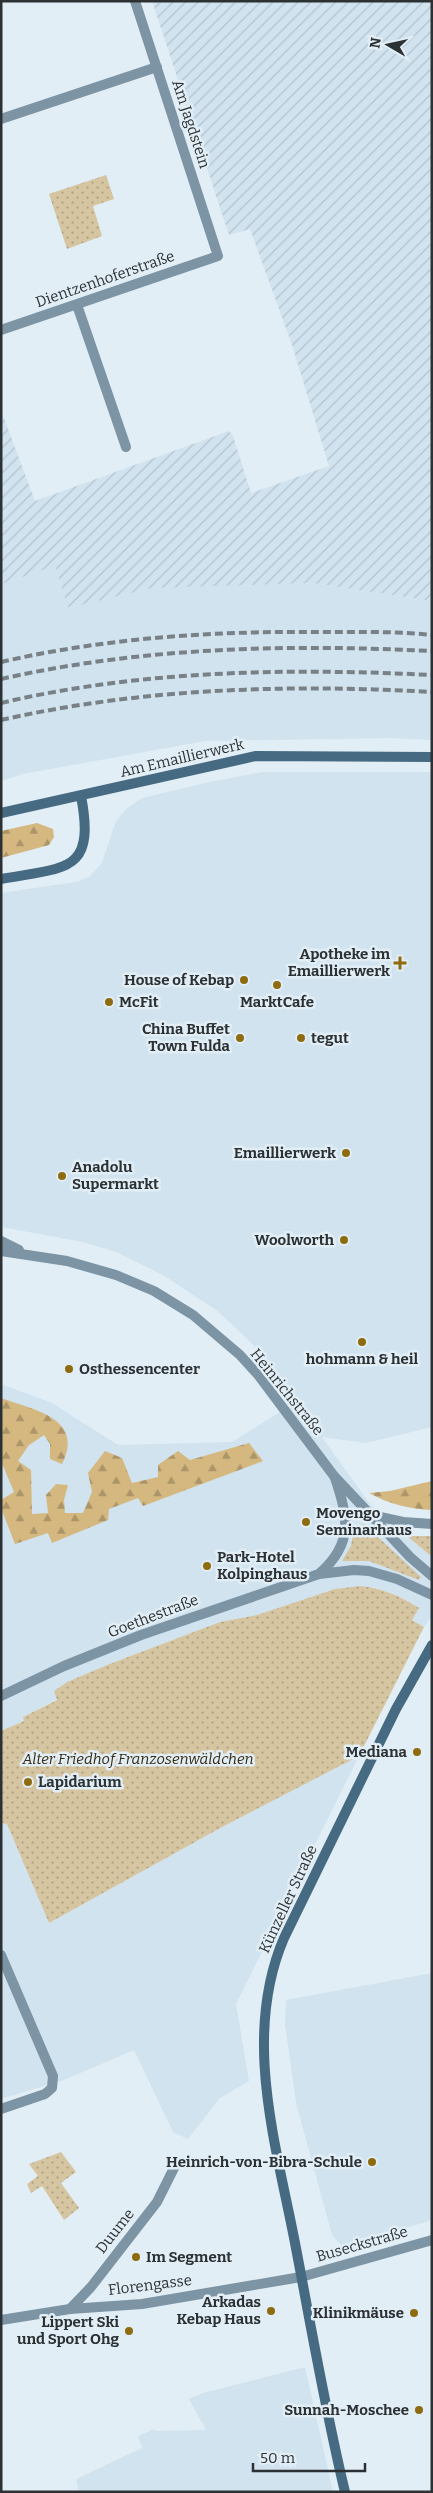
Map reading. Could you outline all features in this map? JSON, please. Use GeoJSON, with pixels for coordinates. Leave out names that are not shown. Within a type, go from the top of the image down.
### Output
{"type":"FeatureCollection","features":[{"type":"Feature","properties":{"kind":"main road","name":"Am Emaillierwerk"},"geometry":{"type":"LineString","coordinates":[[1,813],[256,756],[432,757]]}},
{"type":"Feature","properties":{"kind":"main road"},"geometry":{"type":"LineString","coordinates":[[1,879],[63,867],[75,859],[85,845],[86,834],[81,796]]}},
{"type":"Feature","properties":{"kind":"main road","name":"Künzeller Straße"},"geometry":{"type":"LineString","coordinates":[[345,2492],[320,2378],[265,2081],[264,2027],[268,1987],[279,1950],[309,1885],[343,1820],[396,1709],[432,1645]]}},
{"type":"Feature","properties":{"kind":"street","name":"Am Jagdstein"},"geometry":{"type":"LineString","coordinates":[[135,1],[218,256]]}},
{"type":"Feature","properties":{"kind":"street"},"geometry":{"type":"LineString","coordinates":[[1,118],[157,67]]}},
{"type":"Feature","properties":{"kind":"street","name":"Dientzenhoferstraße"},"geometry":{"type":"LineString","coordinates":[[1,330],[218,256]]}},
{"type":"Feature","properties":{"kind":"street"},"geometry":{"type":"LineString","coordinates":[[77,305],[126,447]]}},
{"type":"Feature","properties":{"kind":"street","name":"Heinrichstraße"},"geometry":{"type":"LineString","coordinates":[[1,1241],[27,1254]]}},
{"type":"Feature","properties":{"kind":"street","name":"Heinrichstraße"},"geometry":{"type":"LineString","coordinates":[[1,1251],[67,1261],[116,1275],[154,1291],[193,1315],[240,1355],[259,1376],[334,1476],[432,1576]]}},
{"type":"Feature","properties":{"kind":"street","name":"Goethestraße"},"geometry":{"type":"LineString","coordinates":[[319,1574],[330,1565],[338,1552],[346,1531],[342,1500],[334,1476]]}},
{"type":"Feature","properties":{"kind":"street"},"geometry":{"type":"LineString","coordinates":[[371,1515],[403,1522],[432,1524]]}},
{"type":"Feature","properties":{"kind":"street","name":"Goethestraße"},"geometry":{"type":"LineString","coordinates":[[1,1696],[64,1666],[150,1632],[319,1574],[354,1570],[369,1571],[397,1579],[430,1595]]}},
{"type":"Feature","properties":{"kind":"street"},"geometry":{"type":"LineString","coordinates":[[1,1955],[53,2076],[52,2088],[44,2094],[1,2109]]}},
{"type":"Feature","properties":{"kind":"street","name":"Duume"},"geometry":{"type":"LineString","coordinates":[[70,2309],[90,2287],[157,2202],[175,2166]]}},
{"type":"Feature","properties":{"kind":"street","name":"Buseckstraße"},"geometry":{"type":"LineString","coordinates":[[301,2277],[432,2240]]}},
{"type":"Feature","properties":{"kind":"street","name":"Florengasse"},"geometry":{"type":"LineString","coordinates":[[1,2320],[70,2309],[142,2304],[301,2277]]}},
{"type":"Feature","properties":{"kind":"shaded area"},"geometry":{"type":"Polygon","coordinates":[[[152,1],[432,1],[432,601],[313,583],[152,588],[68,608],[55,566],[1,584],[1,410],[35,501],[229,431],[233,436],[251,493],[329,466],[292,345],[250,229],[229,235],[152,1]]]}},
{"type":"Feature","properties":{"kind":"shaded area"},"geometry":{"type":"Polygon","coordinates":[[[55,566],[68,608],[152,588],[222,584],[313,583],[432,601],[432,740],[393,738],[205,741],[23,774],[1,781],[1,584],[55,566]]]}},
{"type":"Feature","properties":{"kind":"shaded area"},"geometry":{"type":"Polygon","coordinates":[[[263,772],[432,772],[432,1427],[366,1443],[322,1437],[370,1504],[432,1557],[432,1616],[424,1627],[412,1620],[419,1608],[402,1598],[377,1588],[360,1586],[335,1589],[257,1615],[220,1622],[67,1682],[54,1691],[57,1699],[23,1717],[24,1721],[1,1731],[1,1384],[52,1403],[118,1445],[232,1442],[296,1402],[258,1350],[239,1331],[216,1310],[163,1275],[116,1252],[83,1242],[1,1227],[1,893],[76,882],[89,877],[102,863],[116,821],[127,808],[142,798],[263,772]]]}},
{"type":"Feature","properties":{"kind":"shaded area"},"geometry":{"type":"Polygon","coordinates":[[[359,1756],[236,2004],[249,2081],[220,2098],[188,2139],[173,2132],[134,2050],[64,2080],[1,2099],[1,1823],[7,1824],[49,1923],[224,1826],[359,1756]]]}},
{"type":"Feature","properties":{"kind":"shaded area","name":"Heinrich-von-Bibra-Schule"},"geometry":{"type":"Polygon","coordinates":[[[432,1973],[432,2220],[343,2247],[332,2235],[296,2103],[285,2024],[286,2000],[432,1973]]]}},
{"type":"Feature","properties":{"kind":"shaded area"},"geometry":{"type":"Polygon","coordinates":[[[305,2367],[333,2492],[79,2492],[76,2479],[142,2448],[138,2436],[154,2429],[156,2431],[206,2430],[189,2399],[203,2393],[305,2367]]]}},
{"type":"Feature","properties":{"kind":"green space"},"geometry":{"type":"Polygon","coordinates":[[[106,175],[114,199],[93,206],[102,236],[67,249],[49,194],[106,175]]]}},
{"type":"Feature","properties":{"kind":"green space"},"geometry":{"type":"Polygon","coordinates":[[[37,823],[53,829],[54,837],[49,845],[1,858],[1,831],[37,823]]]}},
{"type":"Feature","properties":{"kind":"green space"},"geometry":{"type":"Polygon","coordinates":[[[1,1398],[41,1412],[52,1418],[62,1426],[67,1436],[67,1448],[62,1464],[50,1459],[50,1444],[44,1435],[29,1445],[18,1461],[31,1470],[32,1514],[48,1513],[46,1495],[56,1484],[68,1485],[64,1500],[65,1513],[83,1513],[92,1492],[88,1473],[105,1451],[122,1458],[132,1483],[158,1477],[158,1465],[178,1451],[190,1460],[249,1443],[263,1461],[143,1506],[138,1498],[109,1509],[108,1520],[52,1543],[48,1533],[15,1544],[1,1508],[1,1500],[14,1492],[1,1461],[1,1398]]]}},
{"type":"Feature","properties":{"kind":"green space"},"geometry":{"type":"Polygon","coordinates":[[[432,1481],[432,1510],[399,1505],[369,1493],[390,1491],[432,1481]]]}},
{"type":"Feature","properties":{"kind":"green space"},"geometry":{"type":"Polygon","coordinates":[[[364,1524],[421,1577],[419,1580],[369,1561],[342,1561],[351,1546],[354,1528],[364,1524]]]}},
{"type":"Feature","properties":{"kind":"green space"},"geometry":{"type":"Polygon","coordinates":[[[407,1536],[432,1536],[432,1557],[407,1536]]]}},
{"type":"Feature","properties":{"kind":"green space","name":"Alter Friedhof Franzosenwäldchen"},"geometry":{"type":"Polygon","coordinates":[[[360,1586],[391,1593],[419,1608],[412,1620],[424,1627],[359,1756],[224,1826],[49,1923],[7,1824],[1,1823],[1,1731],[24,1721],[23,1717],[57,1700],[54,1691],[67,1682],[107,1665],[220,1622],[257,1615],[335,1589],[360,1586]]]}},
{"type":"Feature","properties":{"kind":"green space"},"geometry":{"type":"Polygon","coordinates":[[[61,2152],[76,2172],[61,2183],[79,2208],[64,2220],[42,2186],[31,2193],[27,2184],[38,2176],[29,2164],[61,2152]]]}},
{"type":"Feature","properties":{"kind":"railway"},"geometry":{"type":"LineString","coordinates":[[1,662],[80,647],[199,635],[278,632],[361,632],[432,635]]}},
{"type":"Feature","properties":{"kind":"railway"},"geometry":{"type":"LineString","coordinates":[[1,679],[54,668],[108,660],[216,650],[324,648],[432,651]]}},
{"type":"Feature","properties":{"kind":"railway"},"geometry":{"type":"LineString","coordinates":[[1,703],[107,684],[215,674],[324,672],[432,675]]}},
{"type":"Feature","properties":{"kind":"railway"},"geometry":{"type":"LineString","coordinates":[[1,720],[54,709],[108,701],[216,691],[324,688],[432,692]]}},
{"type":"Feature","properties":{"kind":"place","name":"Apotheke im Emaillierwerk"},"geometry":{"type":"Point","coordinates":[400,963]}},
{"type":"Feature","properties":{"kind":"place","name":"House of Kebap"},"geometry":{"type":"Point","coordinates":[244,980]}},
{"type":"Feature","properties":{"kind":"place","name":"MarktCafe"},"geometry":{"type":"Point","coordinates":[277,985]}},
{"type":"Feature","properties":{"kind":"place","name":"McFit"},"geometry":{"type":"Point","coordinates":[109,1002]}},
{"type":"Feature","properties":{"kind":"place","name":"China Buffet Town Fulda"},"geometry":{"type":"Point","coordinates":[240,1038]}},
{"type":"Feature","properties":{"kind":"place","name":"tegut"},"geometry":{"type":"Point","coordinates":[301,1038]}},
{"type":"Feature","properties":{"kind":"place","name":"Emaillierwerk"},"geometry":{"type":"Point","coordinates":[346,1153]}},
{"type":"Feature","properties":{"kind":"place","name":"Anadolu Supermarkt"},"geometry":{"type":"Point","coordinates":[62,1176]}},
{"type":"Feature","properties":{"kind":"place","name":"Woolworth"},"geometry":{"type":"Point","coordinates":[344,1240]}},
{"type":"Feature","properties":{"kind":"place","name":"hohmann & heil"},"geometry":{"type":"Point","coordinates":[362,1342]}},
{"type":"Feature","properties":{"kind":"place","name":"Osthessencenter"},"geometry":{"type":"Point","coordinates":[69,1369]}},
{"type":"Feature","properties":{"kind":"place","name":"Movengo Seminarhaus"},"geometry":{"type":"Point","coordinates":[306,1522]}},
{"type":"Feature","properties":{"kind":"place","name":"Park-Hotel Kolpinghaus"},"geometry":{"type":"Point","coordinates":[207,1566]}},
{"type":"Feature","properties":{"kind":"place","name":"Mediana"},"geometry":{"type":"Point","coordinates":[417,1752]}},
{"type":"Feature","properties":{"kind":"place","name":"Lapidarium"},"geometry":{"type":"Point","coordinates":[28,1782]}},
{"type":"Feature","properties":{"kind":"place","name":"Heinrich-von-Bibra-Schule"},"geometry":{"type":"Point","coordinates":[372,2162]}},
{"type":"Feature","properties":{"kind":"place","name":"Im Segment"},"geometry":{"type":"Point","coordinates":[136,2257]}},
{"type":"Feature","properties":{"kind":"place","name":"Arkadas Kebap Haus"},"geometry":{"type":"Point","coordinates":[271,2311]}},
{"type":"Feature","properties":{"kind":"place","name":"Klinikmäuse"},"geometry":{"type":"Point","coordinates":[414,2313]}},
{"type":"Feature","properties":{"kind":"place","name":"Lippert Ski und Sport Ohg"},"geometry":{"type":"Point","coordinates":[129,2331]}},
{"type":"Feature","properties":{"kind":"place","name":"Sunnah-Moschee"},"geometry":{"type":"Point","coordinates":[419,2410]}}]}
